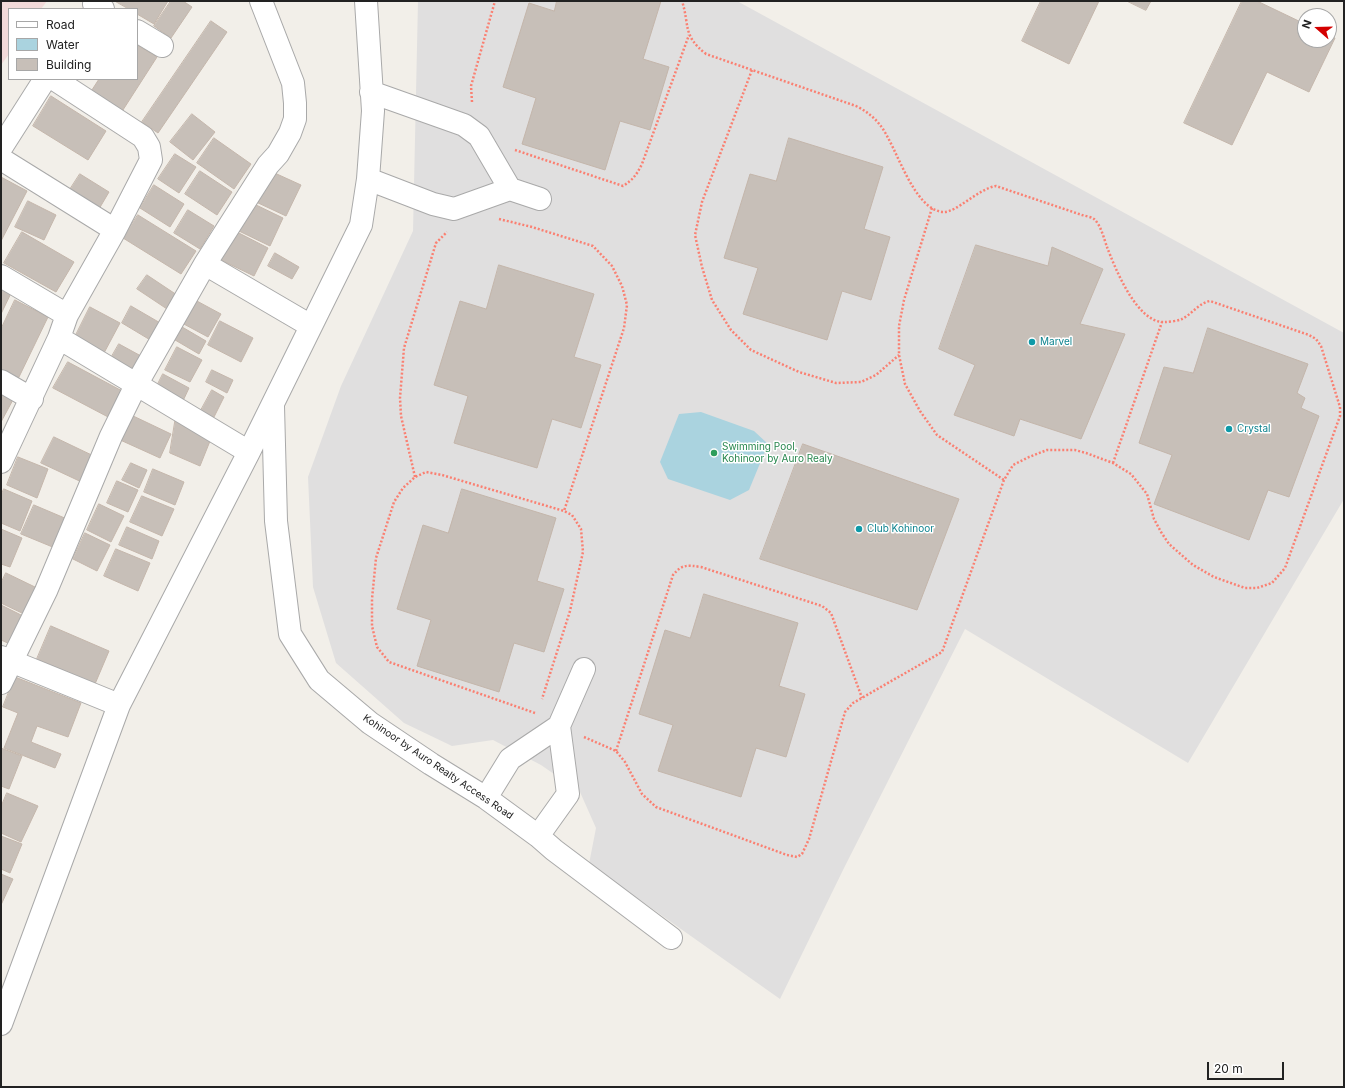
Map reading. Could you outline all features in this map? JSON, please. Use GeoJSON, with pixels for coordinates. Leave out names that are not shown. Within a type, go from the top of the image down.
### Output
{"type":"FeatureCollection","features":[{"type":"Feature","properties":{"kind":"street"},"geometry":{"type":"LineString","coordinates":[[1,683],[6,660],[46,591],[111,436],[136,385],[205,264],[268,165],[278,154],[290,133],[295,119],[293,83],[261,1]]}},
{"type":"Feature","properties":{"kind":"street"},"geometry":{"type":"LineString","coordinates":[[1,1024],[10,974],[119,705],[249,452],[361,225],[368,179],[372,112],[366,1]]}},
{"type":"Feature","properties":{"kind":"street"},"geometry":{"type":"LineString","coordinates":[[138,32],[162,46]]}},
{"type":"Feature","properties":{"kind":"street"},"geometry":{"type":"LineString","coordinates":[[1,148],[44,80]]}},
{"type":"Feature","properties":{"kind":"street"},"geometry":{"type":"LineString","coordinates":[[1,462],[32,398],[67,315],[115,230],[151,160],[149,147],[143,137],[56,80]]}},
{"type":"Feature","properties":{"kind":"street"},"geometry":{"type":"LineString","coordinates":[[371,92],[464,125],[478,136],[510,189],[540,200]]}},
{"type":"Feature","properties":{"kind":"street"},"geometry":{"type":"LineString","coordinates":[[1,159],[115,230]]}},
{"type":"Feature","properties":{"kind":"street"},"geometry":{"type":"LineString","coordinates":[[368,179],[433,204],[454,209],[510,189]]}},
{"type":"Feature","properties":{"kind":"street"},"geometry":{"type":"LineString","coordinates":[[205,264],[311,326]]}},
{"type":"Feature","properties":{"kind":"street"},"geometry":{"type":"LineString","coordinates":[[1,276],[67,315]]}},
{"type":"Feature","properties":{"kind":"street"},"geometry":{"type":"LineString","coordinates":[[58,338],[249,452]]}},
{"type":"Feature","properties":{"kind":"street"},"geometry":{"type":"LineString","coordinates":[[1,381],[32,398]]}},
{"type":"Feature","properties":{"kind":"street","name":"Kohinoor by Auro Realty Access Road"},"geometry":{"type":"LineString","coordinates":[[273,403],[276,521],[290,634],[319,680],[370,723],[431,764],[486,798],[671,938]]}},
{"type":"Feature","properties":{"kind":"street"},"geometry":{"type":"LineString","coordinates":[[6,660],[119,705]]}},
{"type":"Feature","properties":{"kind":"street"},"geometry":{"type":"LineString","coordinates":[[538,836],[568,794],[559,726],[584,669]]}},
{"type":"Feature","properties":{"kind":"street"},"geometry":{"type":"LineString","coordinates":[[486,798],[510,759],[559,726]]}},
{"type":"Feature","properties":{"kind":"path"},"geometry":{"type":"LineString","coordinates":[[474,106],[472,102],[471,86],[495,1]]}},
{"type":"Feature","properties":{"kind":"path"},"geometry":{"type":"LineString","coordinates":[[542,700],[570,611],[583,552],[581,529],[572,515],[564,511],[426,472],[415,477],[402,488],[394,502],[376,558],[372,599],[372,626],[377,647],[389,662],[538,714],[559,726],[616,751],[625,762],[642,794],[656,807],[787,855],[797,857],[802,854],[809,839],[844,712],[853,703],[942,652],[1004,480],[1013,465],[1047,450],[1075,450],[1113,463],[1131,474],[1147,494],[1154,519],[1160,532],[1169,544],[1193,565],[1214,577],[1245,588],[1258,588],[1272,583],[1285,568],[1340,416],[1340,407],[1322,346],[1316,339],[1309,335],[1210,301],[1203,302],[1181,319],[1162,322],[1152,319],[1141,311],[1133,301],[1114,267],[1099,227],[1094,220],[996,186],[983,190],[945,212],[932,208],[917,194],[881,126],[867,111],[706,54],[696,46],[687,30],[682,1]]}},
{"type":"Feature","properties":{"kind":"path"},"geometry":{"type":"LineString","coordinates":[[508,148],[623,186],[630,182],[642,164],[689,34]]}},
{"type":"Feature","properties":{"kind":"path"},"geometry":{"type":"LineString","coordinates":[[752,70],[702,202],[695,235],[702,267],[712,300],[730,330],[751,350],[800,372],[836,383],[861,382],[876,375],[899,355]]}},
{"type":"Feature","properties":{"kind":"path"},"geometry":{"type":"LineString","coordinates":[[932,208],[904,300],[899,326],[899,355],[905,384],[920,411],[937,435],[1004,480]]}},
{"type":"Feature","properties":{"kind":"path"},"geometry":{"type":"LineString","coordinates":[[495,219],[532,227],[593,246],[612,266],[622,286],[627,306],[624,328],[564,511]]}},
{"type":"Feature","properties":{"kind":"path"},"geometry":{"type":"LineString","coordinates":[[415,477],[401,416],[400,398],[404,348],[436,243],[447,232],[452,230]]}},
{"type":"Feature","properties":{"kind":"path"},"geometry":{"type":"LineString","coordinates":[[1113,463],[1162,322]]}},
{"type":"Feature","properties":{"kind":"path"},"geometry":{"type":"LineString","coordinates":[[616,751],[673,576],[679,568],[688,565],[701,567],[822,606],[831,613],[862,698]]}},
{"type":"Feature","properties":{"kind":"shaded area"},"geometry":{"type":"Polygon","coordinates":[[[1,1],[47,1],[42,8],[8,8],[8,55],[1,65],[1,1]]]}},
{"type":"Feature","properties":{"kind":"shaded area"},"geometry":{"type":"Polygon","coordinates":[[[418,1],[737,1],[1344,333],[1344,499],[1188,763],[965,629],[844,868],[780,999],[589,864],[596,828],[580,792],[541,765],[493,740],[452,746],[404,723],[336,663],[313,587],[308,477],[341,386],[413,231],[418,1]]]}},
{"type":"Feature","properties":{"kind":"water","name":"Swimming Pool, Kohinoor by Auro Realy"},"geometry":{"type":"Polygon","coordinates":[[[701,412],[754,431],[768,444],[749,490],[730,500],[668,479],[660,462],[679,414],[701,412]]]}},
{"type":"Feature","properties":{"kind":"building"},"geometry":{"type":"Polygon","coordinates":[[[115,1],[168,1],[154,24],[138,15],[138,8],[127,8],[115,1]]]}},
{"type":"Feature","properties":{"kind":"building"},"geometry":{"type":"Polygon","coordinates":[[[171,1],[183,1],[192,7],[171,38],[154,26],[171,1]]]}},
{"type":"Feature","properties":{"kind":"building"},"geometry":{"type":"Polygon","coordinates":[[[557,1],[661,1],[643,59],[669,67],[650,130],[620,121],[605,170],[522,144],[536,98],[503,87],[529,3],[554,11],[557,1]]]}},
{"type":"Feature","properties":{"kind":"building"},"geometry":{"type":"Polygon","coordinates":[[[1041,1],[1099,1],[1069,64],[1022,41],[1041,1]]]}},
{"type":"Feature","properties":{"kind":"building"},"geometry":{"type":"Polygon","coordinates":[[[1127,1],[1151,1],[1146,10],[1127,1]]]}},
{"type":"Feature","properties":{"kind":"building"},"geometry":{"type":"Polygon","coordinates":[[[1242,1],[1257,1],[1297,20],[1297,48],[1330,48],[1309,92],[1267,72],[1232,145],[1184,123],[1242,1]]]}},
{"type":"Feature","properties":{"kind":"building"},"geometry":{"type":"Polygon","coordinates":[[[211,21],[227,32],[158,133],[142,122],[211,21]]]}},
{"type":"Feature","properties":{"kind":"building"},"geometry":{"type":"Polygon","coordinates":[[[138,46],[157,57],[121,113],[90,93],[98,80],[138,80],[138,46]]]}},
{"type":"Feature","properties":{"kind":"building"},"geometry":{"type":"Polygon","coordinates":[[[51,96],[106,131],[88,160],[33,126],[51,96]]]}},
{"type":"Feature","properties":{"kind":"building"},"geometry":{"type":"Polygon","coordinates":[[[192,114],[215,132],[193,160],[170,142],[192,114]]]}},
{"type":"Feature","properties":{"kind":"building"},"geometry":{"type":"Polygon","coordinates":[[[214,138],[251,164],[234,189],[197,163],[214,138]]]}},
{"type":"Feature","properties":{"kind":"building"},"geometry":{"type":"Polygon","coordinates":[[[789,138],[883,167],[864,229],[890,237],[871,300],[842,291],[827,340],[743,314],[758,268],[724,258],[750,174],[776,181],[789,138]]]}},
{"type":"Feature","properties":{"kind":"building"},"geometry":{"type":"Polygon","coordinates":[[[175,154],[196,167],[179,193],[158,179],[175,154]]]}},
{"type":"Feature","properties":{"kind":"building"},"geometry":{"type":"Polygon","coordinates":[[[268,170],[301,185],[286,216],[254,201],[268,170]]]}},
{"type":"Feature","properties":{"kind":"building"},"geometry":{"type":"Polygon","coordinates":[[[200,171],[232,192],[217,215],[185,194],[200,171]]]}},
{"type":"Feature","properties":{"kind":"building"},"geometry":{"type":"Polygon","coordinates":[[[80,174],[109,192],[99,209],[69,191],[80,174]]]}},
{"type":"Feature","properties":{"kind":"building"},"geometry":{"type":"Polygon","coordinates":[[[1,177],[27,191],[1,241],[1,177]]]}},
{"type":"Feature","properties":{"kind":"building"},"geometry":{"type":"Polygon","coordinates":[[[154,185],[184,204],[170,227],[140,208],[154,185]]]}},
{"type":"Feature","properties":{"kind":"building"},"geometry":{"type":"Polygon","coordinates":[[[28,201],[56,215],[44,240],[15,227],[28,201]]]}},
{"type":"Feature","properties":{"kind":"building"},"geometry":{"type":"Polygon","coordinates":[[[252,203],[283,218],[270,246],[239,231],[252,203]]]}},
{"type":"Feature","properties":{"kind":"building"},"geometry":{"type":"Polygon","coordinates":[[[188,210],[214,226],[200,249],[174,233],[188,210]]]}},
{"type":"Feature","properties":{"kind":"building"},"geometry":{"type":"Polygon","coordinates":[[[138,215],[196,251],[181,274],[123,238],[138,215]]]}},
{"type":"Feature","properties":{"kind":"building"},"geometry":{"type":"Polygon","coordinates":[[[235,231],[268,248],[254,276],[221,260],[235,231]]]}},
{"type":"Feature","properties":{"kind":"building"},"geometry":{"type":"Polygon","coordinates":[[[22,232],[74,262],[56,292],[4,263],[22,232]]]}},
{"type":"Feature","properties":{"kind":"building","name":"Marvel"},"geometry":{"type":"Polygon","coordinates":[[[976,245],[1048,266],[1052,247],[1103,269],[1080,324],[1125,334],[1081,439],[1020,419],[1014,436],[954,415],[975,365],[939,349],[976,245]]]}},
{"type":"Feature","properties":{"kind":"building"},"geometry":{"type":"Polygon","coordinates":[[[275,253],[299,267],[292,279],[268,266],[275,253]]]}},
{"type":"Feature","properties":{"kind":"building"},"geometry":{"type":"Polygon","coordinates":[[[499,265],[594,294],[574,357],[601,365],[581,428],[552,419],[537,468],[454,443],[468,396],[434,385],[460,301],[486,309],[499,265]]]}},
{"type":"Feature","properties":{"kind":"building"},"geometry":{"type":"Polygon","coordinates":[[[147,275],[177,295],[167,309],[137,289],[147,275]]]}},
{"type":"Feature","properties":{"kind":"building"},"geometry":{"type":"Polygon","coordinates":[[[1,284],[13,289],[1,314],[1,284]]]}},
{"type":"Feature","properties":{"kind":"building"},"geometry":{"type":"Polygon","coordinates":[[[15,300],[48,317],[18,379],[1,371],[1,329],[15,300]]]}},
{"type":"Feature","properties":{"kind":"building"},"geometry":{"type":"Polygon","coordinates":[[[195,300],[221,314],[208,337],[182,323],[195,300]]]}},
{"type":"Feature","properties":{"kind":"building"},"geometry":{"type":"Polygon","coordinates":[[[131,306],[162,324],[152,341],[122,323],[131,306]]]}},
{"type":"Feature","properties":{"kind":"building"},"geometry":{"type":"Polygon","coordinates":[[[90,307],[120,323],[104,353],[75,337],[90,307]]]}},
{"type":"Feature","properties":{"kind":"building"},"geometry":{"type":"Polygon","coordinates":[[[220,321],[253,338],[241,362],[208,345],[220,321]]]}},
{"type":"Feature","properties":{"kind":"building"},"geometry":{"type":"Polygon","coordinates":[[[177,324],[206,341],[199,354],[170,337],[177,324]]]}},
{"type":"Feature","properties":{"kind":"building","name":"Crystal"},"geometry":{"type":"Polygon","coordinates":[[[1208,328],[1308,364],[1297,393],[1305,398],[1301,408],[1319,416],[1289,497],[1268,490],[1249,540],[1154,504],[1172,455],[1139,443],[1164,367],[1193,373],[1208,328]]]}},
{"type":"Feature","properties":{"kind":"building"},"geometry":{"type":"Polygon","coordinates":[[[119,344],[141,356],[133,371],[111,358],[119,344]]]}},
{"type":"Feature","properties":{"kind":"building"},"geometry":{"type":"Polygon","coordinates":[[[177,347],[202,360],[190,382],[165,370],[177,347]]]}},
{"type":"Feature","properties":{"kind":"building"},"geometry":{"type":"Polygon","coordinates":[[[68,362],[124,392],[110,418],[53,388],[68,362]]]}},
{"type":"Feature","properties":{"kind":"building"},"geometry":{"type":"Polygon","coordinates":[[[212,370],[233,380],[227,393],[206,382],[212,370]]]}},
{"type":"Feature","properties":{"kind":"building"},"geometry":{"type":"Polygon","coordinates":[[[163,374],[189,388],[182,403],[155,390],[163,374]]]}},
{"type":"Feature","properties":{"kind":"building"},"geometry":{"type":"Polygon","coordinates":[[[1,389],[15,396],[1,422],[1,389]]]}},
{"type":"Feature","properties":{"kind":"building"},"geometry":{"type":"Polygon","coordinates":[[[212,390],[224,397],[212,421],[199,414],[212,390]]]}},
{"type":"Feature","properties":{"kind":"building"},"geometry":{"type":"Polygon","coordinates":[[[129,414],[171,434],[160,458],[118,439],[129,414]]]}},
{"type":"Feature","properties":{"kind":"building"},"geometry":{"type":"Polygon","coordinates":[[[176,416],[212,436],[200,466],[170,453],[176,416]]]}},
{"type":"Feature","properties":{"kind":"building"},"geometry":{"type":"Polygon","coordinates":[[[54,437],[100,459],[88,485],[41,463],[54,437]]]}},
{"type":"Feature","properties":{"kind":"building","name":"Club Kohinoor"},"geometry":{"type":"Polygon","coordinates":[[[803,444],[959,499],[917,610],[760,559],[803,444]]]}},
{"type":"Feature","properties":{"kind":"building"},"geometry":{"type":"Polygon","coordinates":[[[18,457],[48,469],[37,498],[7,485],[18,457]]]}},
{"type":"Feature","properties":{"kind":"building"},"geometry":{"type":"Polygon","coordinates":[[[131,463],[147,470],[139,488],[122,480],[131,463]]]}},
{"type":"Feature","properties":{"kind":"building"},"geometry":{"type":"Polygon","coordinates":[[[153,469],[184,482],[175,505],[144,492],[153,469]]]}},
{"type":"Feature","properties":{"kind":"building"},"geometry":{"type":"Polygon","coordinates":[[[117,481],[138,490],[128,512],[107,503],[117,481]]]}},
{"type":"Feature","properties":{"kind":"building"},"geometry":{"type":"Polygon","coordinates":[[[4,489],[32,501],[20,531],[1,523],[1,495],[4,489]]]}},
{"type":"Feature","properties":{"kind":"building"},"geometry":{"type":"Polygon","coordinates":[[[462,489],[556,518],[537,581],[564,589],[544,652],[514,643],[499,692],[417,666],[431,620],[397,609],[423,525],[448,533],[462,489]]]}},
{"type":"Feature","properties":{"kind":"building"},"geometry":{"type":"Polygon","coordinates":[[[142,496],[174,509],[162,536],[130,522],[142,496]]]}},
{"type":"Feature","properties":{"kind":"building"},"geometry":{"type":"Polygon","coordinates":[[[99,504],[124,516],[111,542],[87,530],[99,504]]]}},
{"type":"Feature","properties":{"kind":"building"},"geometry":{"type":"Polygon","coordinates":[[[34,505],[67,519],[55,548],[21,534],[34,505]]]}},
{"type":"Feature","properties":{"kind":"building"},"geometry":{"type":"Polygon","coordinates":[[[127,527],[159,541],[152,559],[119,545],[127,527]]]}},
{"type":"Feature","properties":{"kind":"building"},"geometry":{"type":"Polygon","coordinates":[[[1,529],[22,538],[10,567],[1,564],[1,529]]]}},
{"type":"Feature","properties":{"kind":"building"},"geometry":{"type":"Polygon","coordinates":[[[85,533],[110,545],[97,571],[73,559],[85,533]]]}},
{"type":"Feature","properties":{"kind":"building"},"geometry":{"type":"Polygon","coordinates":[[[116,549],[150,563],[138,591],[104,576],[116,549]]]}},
{"type":"Feature","properties":{"kind":"building"},"geometry":{"type":"Polygon","coordinates":[[[6,573],[37,588],[24,614],[1,603],[1,583],[6,573]]]}},
{"type":"Feature","properties":{"kind":"building"},"geometry":{"type":"Polygon","coordinates":[[[704,594],[798,623],[779,686],[805,694],[786,757],[756,748],[741,797],[658,771],[673,725],[639,714],[665,630],[690,638],[704,594]]]}},
{"type":"Feature","properties":{"kind":"building"},"geometry":{"type":"Polygon","coordinates":[[[1,605],[23,616],[10,644],[1,640],[1,605]]]}},
{"type":"Feature","properties":{"kind":"building"},"geometry":{"type":"Polygon","coordinates":[[[51,626],[109,651],[95,684],[37,659],[51,626]]]}},
{"type":"Feature","properties":{"kind":"building"},"geometry":{"type":"Polygon","coordinates":[[[15,677],[81,703],[68,737],[37,726],[31,742],[61,754],[55,768],[4,748],[18,713],[3,707],[15,677]]]}},
{"type":"Feature","properties":{"kind":"building"},"geometry":{"type":"Polygon","coordinates":[[[1,748],[22,756],[9,789],[1,786],[1,748]]]}},
{"type":"Feature","properties":{"kind":"building"},"geometry":{"type":"Polygon","coordinates":[[[7,793],[38,806],[21,842],[1,833],[1,807],[7,793]]]}},
{"type":"Feature","properties":{"kind":"building"},"geometry":{"type":"Polygon","coordinates":[[[1,836],[22,844],[10,873],[1,869],[1,836]]]}},
{"type":"Feature","properties":{"kind":"building"},"geometry":{"type":"Polygon","coordinates":[[[1,874],[13,879],[1,905],[1,874]]]}},
{"type":"Feature","properties":{"kind":"place","name":"Marvel"},"geometry":{"type":"Point","coordinates":[1032,342]}},
{"type":"Feature","properties":{"kind":"place","name":"Crystal"},"geometry":{"type":"Point","coordinates":[1229,429]}},
{"type":"Feature","properties":{"kind":"place","name":"Swimming Pool, Kohinoor by Auro Realy"},"geometry":{"type":"Point","coordinates":[714,453]}},
{"type":"Feature","properties":{"kind":"place","name":"Club Kohinoor"},"geometry":{"type":"Point","coordinates":[859,529]}}]}
